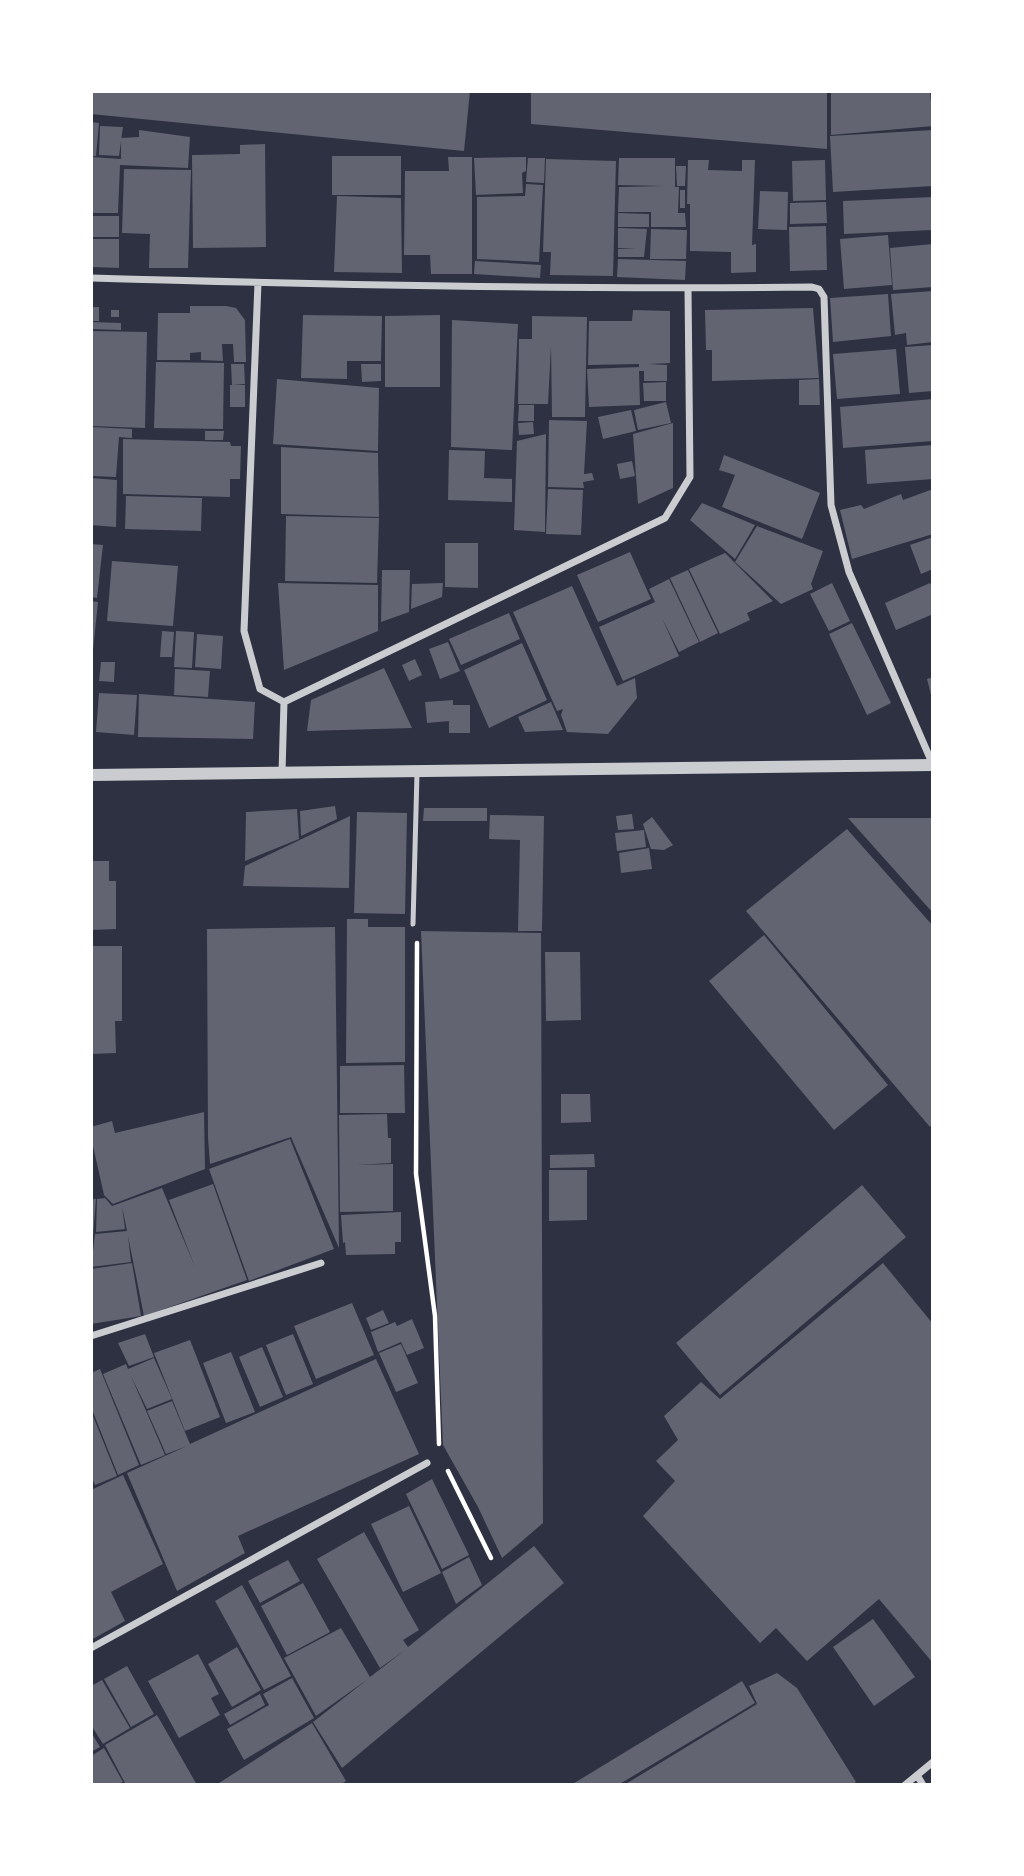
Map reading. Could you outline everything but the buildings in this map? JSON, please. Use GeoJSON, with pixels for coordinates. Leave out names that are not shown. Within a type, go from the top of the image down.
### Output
{"type":"FeatureCollection","features":[{"type":"Feature","properties":{"kind":"street"},"geometry":{"type":"LineString","coordinates":[[91,278],[258,283],[819,289],[824,297],[831,505],[849,572],[933,765],[91,775]]}},
{"type":"Feature","properties":{"kind":"street"},"geometry":{"type":"LineString","coordinates":[[258,283],[244,631],[260,689],[284,702]]}},
{"type":"Feature","properties":{"kind":"street"},"geometry":{"type":"LineString","coordinates":[[284,702],[665,518],[690,477],[688,289]]}},
{"type":"Feature","properties":{"kind":"street"},"geometry":{"type":"LineString","coordinates":[[282,773],[284,702]]}},
{"type":"Feature","properties":{"kind":"street"},"geometry":{"type":"LineString","coordinates":[[91,1336],[321,1263]]}},
{"type":"Feature","properties":{"kind":"street"},"geometry":{"type":"LineString","coordinates":[[91,1648],[427,1463]]}},
{"type":"Feature","properties":{"kind":"street"},"geometry":{"type":"LineString","coordinates":[[905,1785],[933,1762]]}},
{"type":"Feature","properties":{"kind":"street"},"geometry":{"type":"LineString","coordinates":[[916,1775],[923,1785]]}},
{"type":"Feature","properties":{"kind":"lane"},"geometry":{"type":"LineString","coordinates":[[413,924],[417,771]]}},
{"type":"Feature","properties":{"kind":"path"},"geometry":{"type":"LineString","coordinates":[[413,924],[416,933],[416,1174],[435,1316],[439,1453]]}},
{"type":"Feature","properties":{"kind":"path"},"geometry":{"type":"LineString","coordinates":[[445,1465],[491,1558]]}}]}
